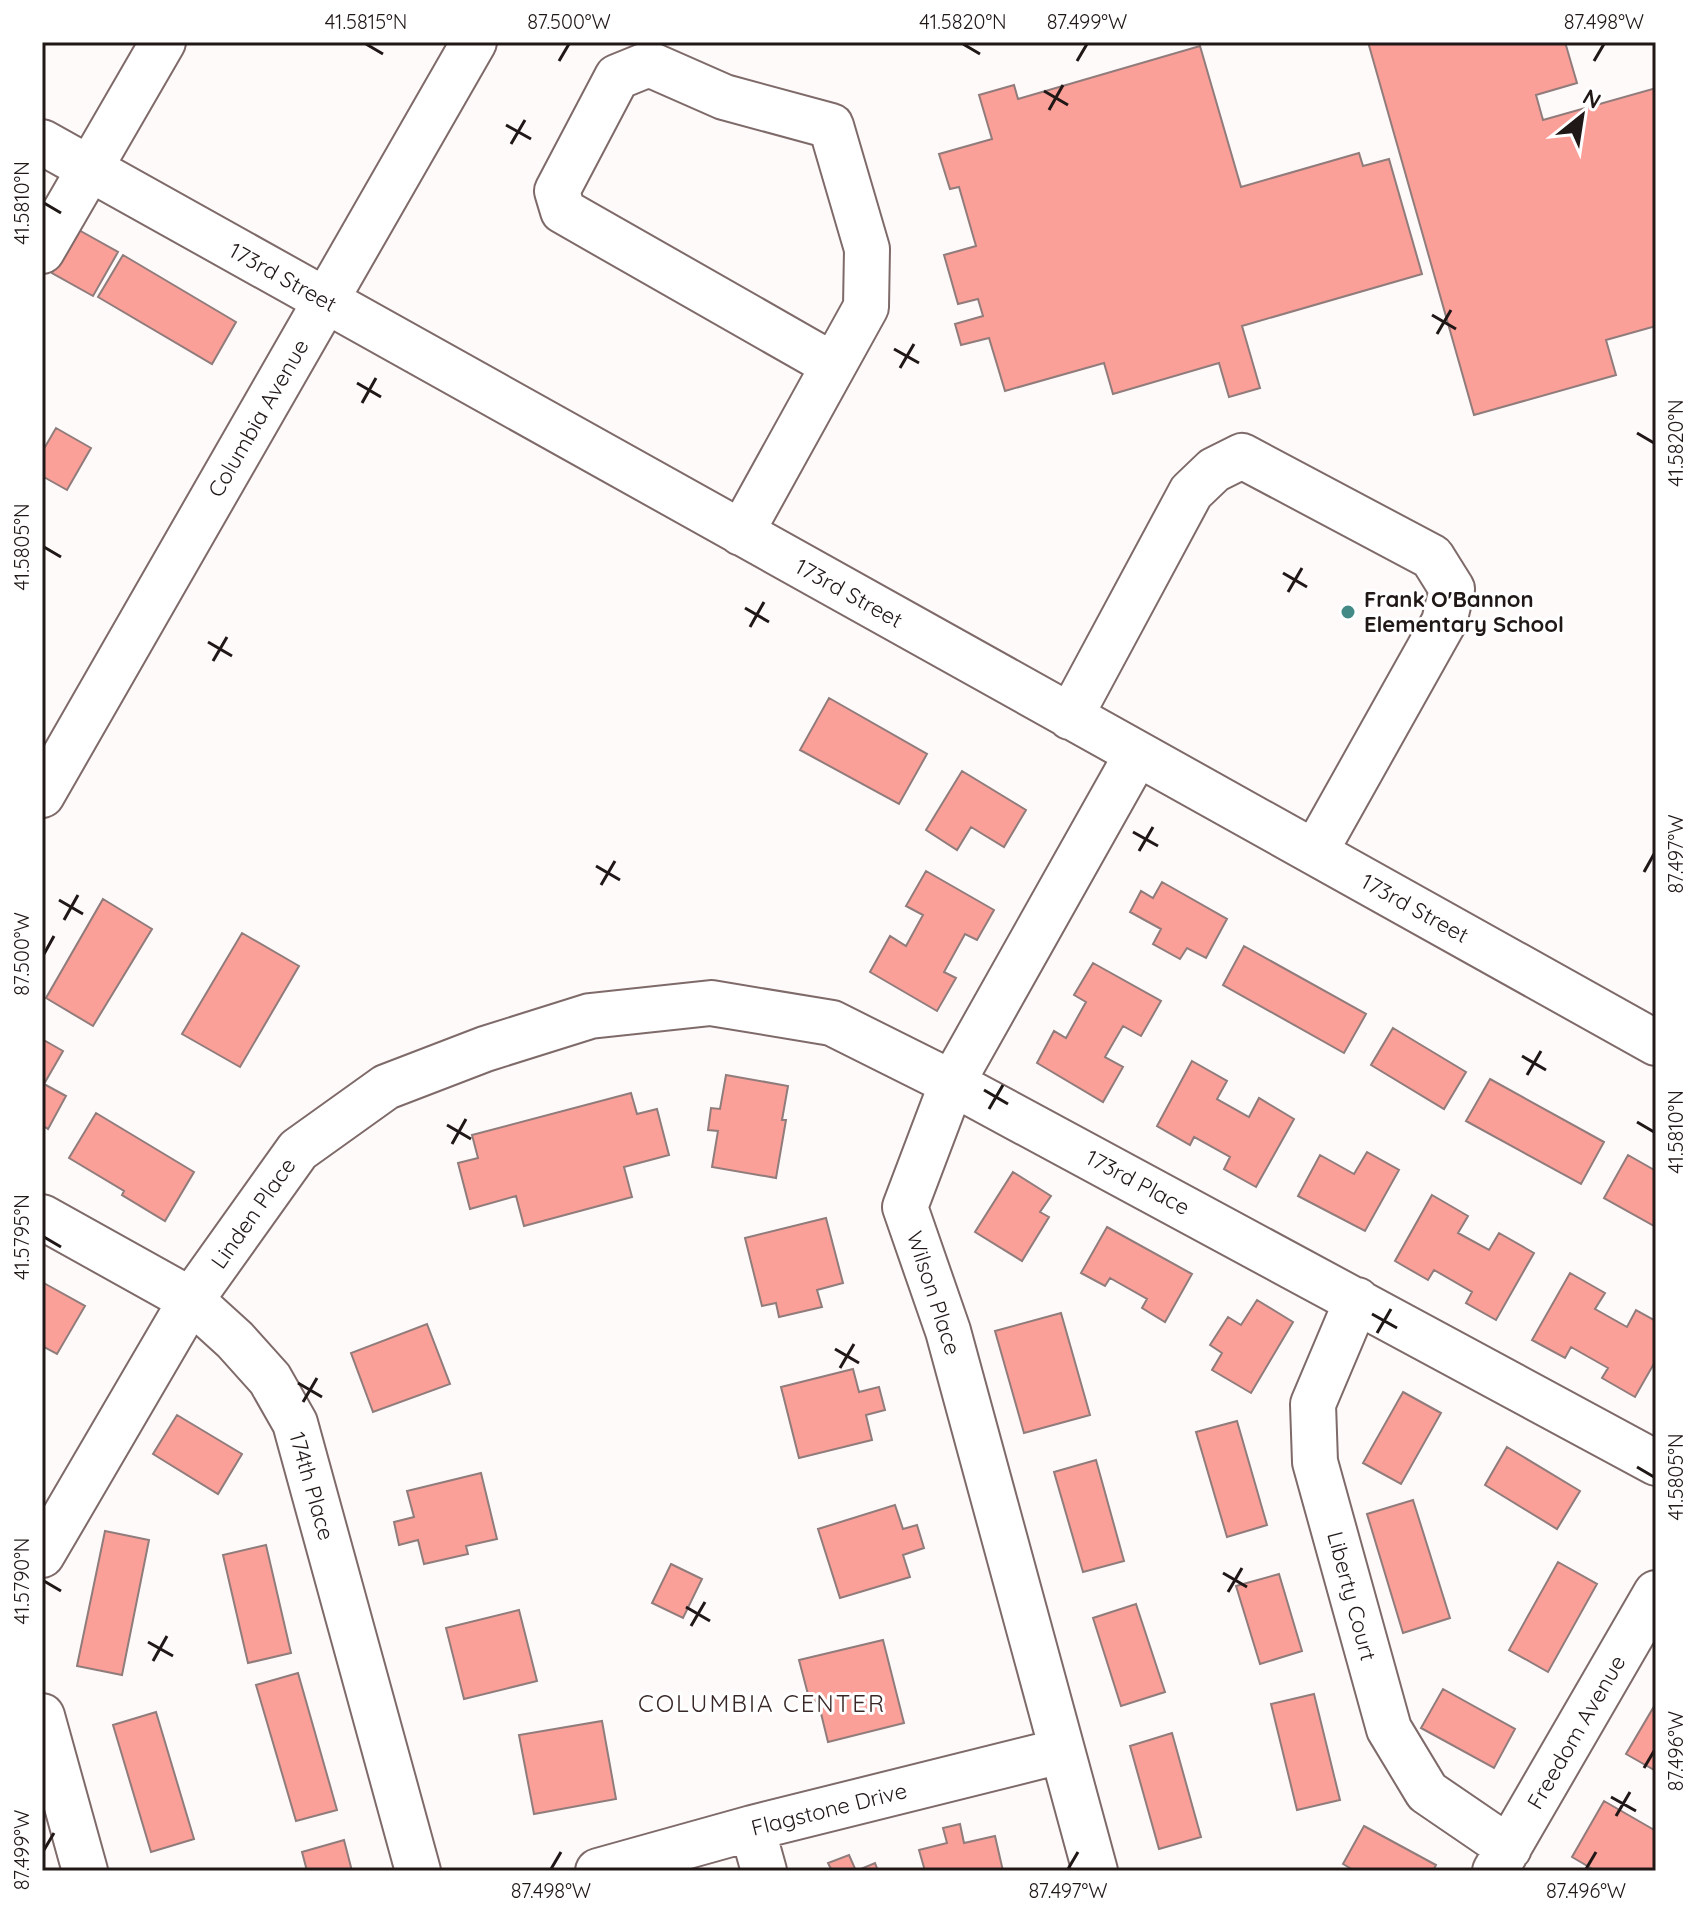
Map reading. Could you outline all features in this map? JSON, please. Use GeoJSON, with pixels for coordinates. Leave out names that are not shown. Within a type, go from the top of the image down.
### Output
{"type":"FeatureCollection","features":[{"type":"Feature","properties":{"kind":"street"},"geometry":{"type":"LineString","coordinates":[[42,251],[163,42]]}},
{"type":"Feature","properties":{"kind":"street","name":"Columbia Avenue"},"geometry":{"type":"LineString","coordinates":[[42,795],[474,42]]}},
{"type":"Feature","properties":{"kind":"street"},"geometry":{"type":"LineString","coordinates":[[741,533],[866,307],[867,249],[831,126],[724,97],[649,64],[617,77],[557,191],[563,211],[833,365]]}},
{"type":"Feature","properties":{"kind":"street","name":"173rd Street"},"geometry":{"type":"LineString","coordinates":[[42,142],[1656,1043]]}},
{"type":"Feature","properties":{"kind":"street"},"geometry":{"type":"LineString","coordinates":[[1070,717],[1191,492],[1214,470],[1242,456],[1432,557],[1452,589],[1444,622],[1315,852]]}},
{"type":"Feature","properties":{"kind":"street","name":"Wilson Place"},"geometry":{"type":"LineString","coordinates":[[1095,1871],[948,1331],[905,1207],[952,1083],[1137,754]]}},
{"type":"Feature","properties":{"kind":"street","name":"173rd Place"},"geometry":{"type":"LineString","coordinates":[[590,1016],[711,1003],[832,1023],[952,1083],[1656,1463]]}},
{"type":"Feature","properties":{"kind":"street","name":"Linden Place"},"geometry":{"type":"LineString","coordinates":[[42,1555],[191,1300],[298,1150],[386,1087],[485,1049],[590,1016]]}},
{"type":"Feature","properties":{"kind":"street","name":"174th Place"},"geometry":{"type":"LineString","coordinates":[[42,1217],[191,1300],[235,1340],[270,1379],[295,1423],[418,1871]]}},
{"type":"Feature","properties":{"kind":"street","name":"Liberty Court"},"geometry":{"type":"LineString","coordinates":[[1357,1300],[1313,1404],[1315,1462],[1389,1729],[1427,1792],[1502,1860]]}},
{"type":"Feature","properties":{"kind":"street","name":"Freedom Avenue"},"geometry":{"type":"LineString","coordinates":[[1502,1860],[1656,1593]]}},
{"type":"Feature","properties":{"kind":"street"},"geometry":{"type":"LineString","coordinates":[[42,1716],[85,1871]]}},
{"type":"Feature","properties":{"kind":"street","name":"Flagstone Drive"},"geometry":{"type":"LineString","coordinates":[[598,1871],[752,1828],[1061,1751]]}},
{"type":"Feature","properties":{"kind":"street"},"geometry":{"type":"LineString","coordinates":[[752,1828],[764,1871]]}},
{"type":"Feature","properties":{"kind":"building"},"geometry":{"type":"Polygon","coordinates":[[[1368,42],[1565,42],[1577,83],[1536,95],[1543,120],[1656,88],[1656,326],[1606,340],[1616,375],[1474,415],[1368,42]]]}},
{"type":"Feature","properties":{"kind":"building"},"geometry":{"type":"Polygon","coordinates":[[[1200,46],[1241,187],[1359,153],[1363,166],[1389,159],[1422,274],[1242,326],[1260,388],[1229,397],[1219,363],[1113,394],[1104,363],[1005,391],[989,338],[961,345],[955,324],[983,316],[978,299],[958,304],[944,255],[976,246],[959,187],[950,189],[939,154],[992,139],[979,95],[1014,85],[1018,99],[1200,46]]]}},
{"type":"Feature","properties":{"kind":"building"},"geometry":{"type":"Polygon","coordinates":[[[77,229],[118,252],[93,296],[52,273],[77,229]]]}},
{"type":"Feature","properties":{"kind":"building"},"geometry":{"type":"Polygon","coordinates":[[[123,255],[236,322],[212,364],[98,297],[123,255]]]}},
{"type":"Feature","properties":{"kind":"building"},"geometry":{"type":"Polygon","coordinates":[[[56,428],[91,448],[67,490],[42,476],[42,452],[56,428]]]}},
{"type":"Feature","properties":{"kind":"building"},"geometry":{"type":"Polygon","coordinates":[[[829,698],[927,754],[899,804],[800,750],[829,698]]]}},
{"type":"Feature","properties":{"kind":"building"},"geometry":{"type":"Polygon","coordinates":[[[962,771],[1026,810],[1004,847],[971,827],[957,850],[926,830],[962,771]]]}},
{"type":"Feature","properties":{"kind":"building"},"geometry":{"type":"Polygon","coordinates":[[[926,871],[994,910],[977,940],[965,934],[944,972],[956,978],[937,1011],[870,972],[890,936],[906,946],[923,915],[906,906],[926,871]]]}},
{"type":"Feature","properties":{"kind":"building"},"geometry":{"type":"Polygon","coordinates":[[[1162,882],[1227,919],[1206,958],[1187,948],[1180,959],[1153,944],[1161,929],[1130,912],[1141,891],[1153,898],[1162,882]]]}},
{"type":"Feature","properties":{"kind":"building"},"geometry":{"type":"Polygon","coordinates":[[[103,899],[152,929],[93,1026],[46,998],[103,899]]]}},
{"type":"Feature","properties":{"kind":"building"},"geometry":{"type":"Polygon","coordinates":[[[242,933],[299,966],[240,1067],[182,1034],[242,933]]]}},
{"type":"Feature","properties":{"kind":"building"},"geometry":{"type":"Polygon","coordinates":[[[1244,946],[1366,1014],[1344,1053],[1223,985],[1244,946]]]}},
{"type":"Feature","properties":{"kind":"building"},"geometry":{"type":"Polygon","coordinates":[[[1093,963],[1161,1001],[1141,1036],[1123,1026],[1105,1057],[1123,1067],[1103,1102],[1037,1063],[1054,1031],[1066,1038],[1086,1002],[1074,995],[1093,963]]]}},
{"type":"Feature","properties":{"kind":"building"},"geometry":{"type":"Polygon","coordinates":[[[1393,1028],[1466,1072],[1444,1109],[1371,1065],[1393,1028]]]}},
{"type":"Feature","properties":{"kind":"building"},"geometry":{"type":"Polygon","coordinates":[[[42,1039],[63,1051],[44,1084],[66,1096],[48,1129],[42,1125],[42,1039]]]}},
{"type":"Feature","properties":{"kind":"building"},"geometry":{"type":"Polygon","coordinates":[[[1192,1061],[1227,1081],[1217,1099],[1249,1117],[1259,1098],[1294,1119],[1256,1187],[1224,1169],[1230,1157],[1194,1137],[1190,1145],[1157,1126],[1192,1061]]]}},
{"type":"Feature","properties":{"kind":"building"},"geometry":{"type":"Polygon","coordinates":[[[726,1075],[788,1086],[782,1120],[786,1120],[776,1178],[712,1167],[718,1131],[708,1130],[711,1108],[720,1109],[726,1075]]]}},
{"type":"Feature","properties":{"kind":"building"},"geometry":{"type":"Polygon","coordinates":[[[1490,1079],[1604,1142],[1581,1184],[1466,1121],[1490,1079]]]}},
{"type":"Feature","properties":{"kind":"building"},"geometry":{"type":"Polygon","coordinates":[[[631,1093],[637,1114],[657,1109],[669,1155],[624,1167],[632,1197],[524,1226],[516,1196],[470,1209],[458,1163],[478,1158],[472,1135],[631,1093]]]}},
{"type":"Feature","properties":{"kind":"building"},"geometry":{"type":"Polygon","coordinates":[[[96,1113],[194,1172],[165,1221],[122,1195],[124,1191],[69,1158],[96,1113]]]}},
{"type":"Feature","properties":{"kind":"building"},"geometry":{"type":"Polygon","coordinates":[[[1367,1152],[1399,1170],[1365,1231],[1298,1196],[1320,1155],[1354,1174],[1367,1152]]]}},
{"type":"Feature","properties":{"kind":"building"},"geometry":{"type":"Polygon","coordinates":[[[1628,1155],[1656,1171],[1656,1227],[1604,1198],[1628,1155]]]}},
{"type":"Feature","properties":{"kind":"building"},"geometry":{"type":"Polygon","coordinates":[[[1013,1172],[1051,1196],[1040,1212],[1049,1217],[1022,1261],[975,1232],[1013,1172]]]}},
{"type":"Feature","properties":{"kind":"building"},"geometry":{"type":"Polygon","coordinates":[[[1432,1195],[1468,1216],[1458,1233],[1489,1250],[1499,1233],[1534,1253],[1496,1320],[1466,1303],[1472,1292],[1434,1270],[1428,1280],[1395,1261],[1432,1195]]]}},
{"type":"Feature","properties":{"kind":"building"},"geometry":{"type":"Polygon","coordinates":[[[826,1218],[843,1283],[817,1290],[822,1307],[779,1317],[776,1303],[762,1306],[745,1238],[826,1218]]]}},
{"type":"Feature","properties":{"kind":"building"},"geometry":{"type":"Polygon","coordinates":[[[1107,1227],[1192,1274],[1165,1322],[1142,1308],[1147,1299],[1110,1278],[1105,1286],[1081,1273],[1107,1227]]]}},
{"type":"Feature","properties":{"kind":"building"},"geometry":{"type":"Polygon","coordinates":[[[1570,1273],[1605,1293],[1595,1309],[1627,1327],[1636,1310],[1656,1321],[1656,1360],[1635,1397],[1602,1378],[1608,1368],[1571,1347],[1565,1358],[1532,1340],[1570,1273]]]}},
{"type":"Feature","properties":{"kind":"building"},"geometry":{"type":"Polygon","coordinates":[[[42,1282],[85,1306],[57,1354],[42,1346],[42,1282]]]}},
{"type":"Feature","properties":{"kind":"building"},"geometry":{"type":"Polygon","coordinates":[[[1257,1300],[1293,1322],[1251,1393],[1212,1370],[1222,1353],[1210,1345],[1228,1317],[1241,1325],[1257,1300]]]}},
{"type":"Feature","properties":{"kind":"building"},"geometry":{"type":"Polygon","coordinates":[[[1061,1313],[1090,1415],[1024,1433],[995,1331],[1061,1313]]]}},
{"type":"Feature","properties":{"kind":"building"},"geometry":{"type":"Polygon","coordinates":[[[427,1324],[450,1384],[373,1412],[351,1353],[427,1324]]]}},
{"type":"Feature","properties":{"kind":"building"},"geometry":{"type":"Polygon","coordinates":[[[853,1369],[859,1392],[879,1387],[885,1410],[866,1415],[872,1440],[799,1458],[781,1387],[853,1369]]]}},
{"type":"Feature","properties":{"kind":"building"},"geometry":{"type":"Polygon","coordinates":[[[1403,1392],[1441,1413],[1401,1484],[1363,1463],[1403,1392]]]}},
{"type":"Feature","properties":{"kind":"building"},"geometry":{"type":"Polygon","coordinates":[[[177,1415],[242,1454],[218,1494],[153,1454],[177,1415]]]}},
{"type":"Feature","properties":{"kind":"building"},"geometry":{"type":"Polygon","coordinates":[[[1237,1421],[1267,1525],[1227,1537],[1196,1432],[1237,1421]]]}},
{"type":"Feature","properties":{"kind":"building"},"geometry":{"type":"Polygon","coordinates":[[[1507,1447],[1580,1491],[1557,1529],[1485,1485],[1507,1447]]]}},
{"type":"Feature","properties":{"kind":"building"},"geometry":{"type":"Polygon","coordinates":[[[1096,1460],[1124,1561],[1083,1572],[1054,1472],[1096,1460]]]}},
{"type":"Feature","properties":{"kind":"building"},"geometry":{"type":"Polygon","coordinates":[[[481,1473],[497,1539],[466,1546],[468,1554],[424,1564],[418,1540],[399,1545],[394,1522],[414,1517],[407,1491],[481,1473]]]}},
{"type":"Feature","properties":{"kind":"building"},"geometry":{"type":"Polygon","coordinates":[[[1413,1500],[1450,1618],[1403,1633],[1367,1514],[1413,1500]]]}},
{"type":"Feature","properties":{"kind":"building"},"geometry":{"type":"Polygon","coordinates":[[[895,1505],[903,1529],[917,1525],[924,1548],[903,1555],[910,1577],[840,1598],[818,1529],[895,1505]]]}},
{"type":"Feature","properties":{"kind":"building"},"geometry":{"type":"Polygon","coordinates":[[[105,1531],[149,1540],[122,1675],[77,1666],[105,1531]]]}},
{"type":"Feature","properties":{"kind":"building"},"geometry":{"type":"Polygon","coordinates":[[[266,1545],[291,1653],[248,1663],[223,1555],[266,1545]]]}},
{"type":"Feature","properties":{"kind":"building"},"geometry":{"type":"Polygon","coordinates":[[[1558,1562],[1597,1584],[1548,1672],[1509,1650],[1558,1562]]]}},
{"type":"Feature","properties":{"kind":"building"},"geometry":{"type":"Polygon","coordinates":[[[671,1564],[702,1579],[683,1618],[652,1603],[671,1564]]]}},
{"type":"Feature","properties":{"kind":"building"},"geometry":{"type":"Polygon","coordinates":[[[1279,1574],[1302,1651],[1260,1664],[1236,1586],[1279,1574]]]}},
{"type":"Feature","properties":{"kind":"building"},"geometry":{"type":"Polygon","coordinates":[[[1136,1604],[1165,1692],[1121,1706],[1093,1618],[1136,1604]]]}},
{"type":"Feature","properties":{"kind":"building"},"geometry":{"type":"Polygon","coordinates":[[[519,1610],[537,1681],[464,1699],[446,1628],[519,1610]]]}},
{"type":"Feature","properties":{"kind":"building"},"geometry":{"type":"Polygon","coordinates":[[[883,1640],[904,1723],[828,1742],[818,1701],[810,1702],[799,1660],[883,1640]]]}},
{"type":"Feature","properties":{"kind":"building"},"geometry":{"type":"Polygon","coordinates":[[[298,1673],[337,1810],[296,1821],[256,1685],[298,1673]]]}},
{"type":"Feature","properties":{"kind":"building"},"geometry":{"type":"Polygon","coordinates":[[[1443,1689],[1515,1729],[1494,1768],[1421,1728],[1443,1689]]]}},
{"type":"Feature","properties":{"kind":"building"},"geometry":{"type":"Polygon","coordinates":[[[1314,1694],[1340,1800],[1297,1810],[1271,1704],[1314,1694]]]}},
{"type":"Feature","properties":{"kind":"building"},"geometry":{"type":"Polygon","coordinates":[[[1656,1703],[1656,1771],[1626,1754],[1656,1703]]]}},
{"type":"Feature","properties":{"kind":"building"},"geometry":{"type":"Polygon","coordinates":[[[156,1712],[194,1839],[151,1852],[113,1725],[156,1712]]]}},
{"type":"Feature","properties":{"kind":"building"},"geometry":{"type":"Polygon","coordinates":[[[602,1721],[616,1799],[534,1814],[519,1735],[602,1721]]]}},
{"type":"Feature","properties":{"kind":"building"},"geometry":{"type":"Polygon","coordinates":[[[1172,1733],[1201,1837],[1159,1849],[1130,1746],[1172,1733]]]}},
{"type":"Feature","properties":{"kind":"building"},"geometry":{"type":"Polygon","coordinates":[[[1604,1801],[1656,1831],[1656,1871],[1596,1871],[1572,1857],[1604,1801]]]}},
{"type":"Feature","properties":{"kind":"building"},"geometry":{"type":"Polygon","coordinates":[[[960,1824],[964,1843],[995,1836],[1003,1871],[925,1871],[919,1850],[947,1843],[943,1828],[960,1824]]]}},
{"type":"Feature","properties":{"kind":"building"},"geometry":{"type":"Polygon","coordinates":[[[1364,1826],[1436,1865],[1433,1871],[1355,1871],[1343,1864],[1364,1826]]]}},
{"type":"Feature","properties":{"kind":"building"},"geometry":{"type":"Polygon","coordinates":[[[344,1840],[352,1871],[307,1871],[302,1852],[344,1840]]]}},
{"type":"Feature","properties":{"kind":"building"},"geometry":{"type":"Polygon","coordinates":[[[849,1855],[856,1871],[832,1871],[828,1863],[849,1855]]]}},
{"type":"Feature","properties":{"kind":"building"},"geometry":{"type":"Polygon","coordinates":[[[875,1863],[878,1871],[856,1871],[875,1863]]]}},
{"type":"Feature","properties":{"kind":"place","name":"Frank O'Bannon Elementary School"},"geometry":{"type":"Point","coordinates":[1348,612]}},
{"type":"Feature","properties":{"kind":"district","name":"COLUMBIA CENTER"},"geometry":{"type":"Point","coordinates":[762,1703]}}]}
